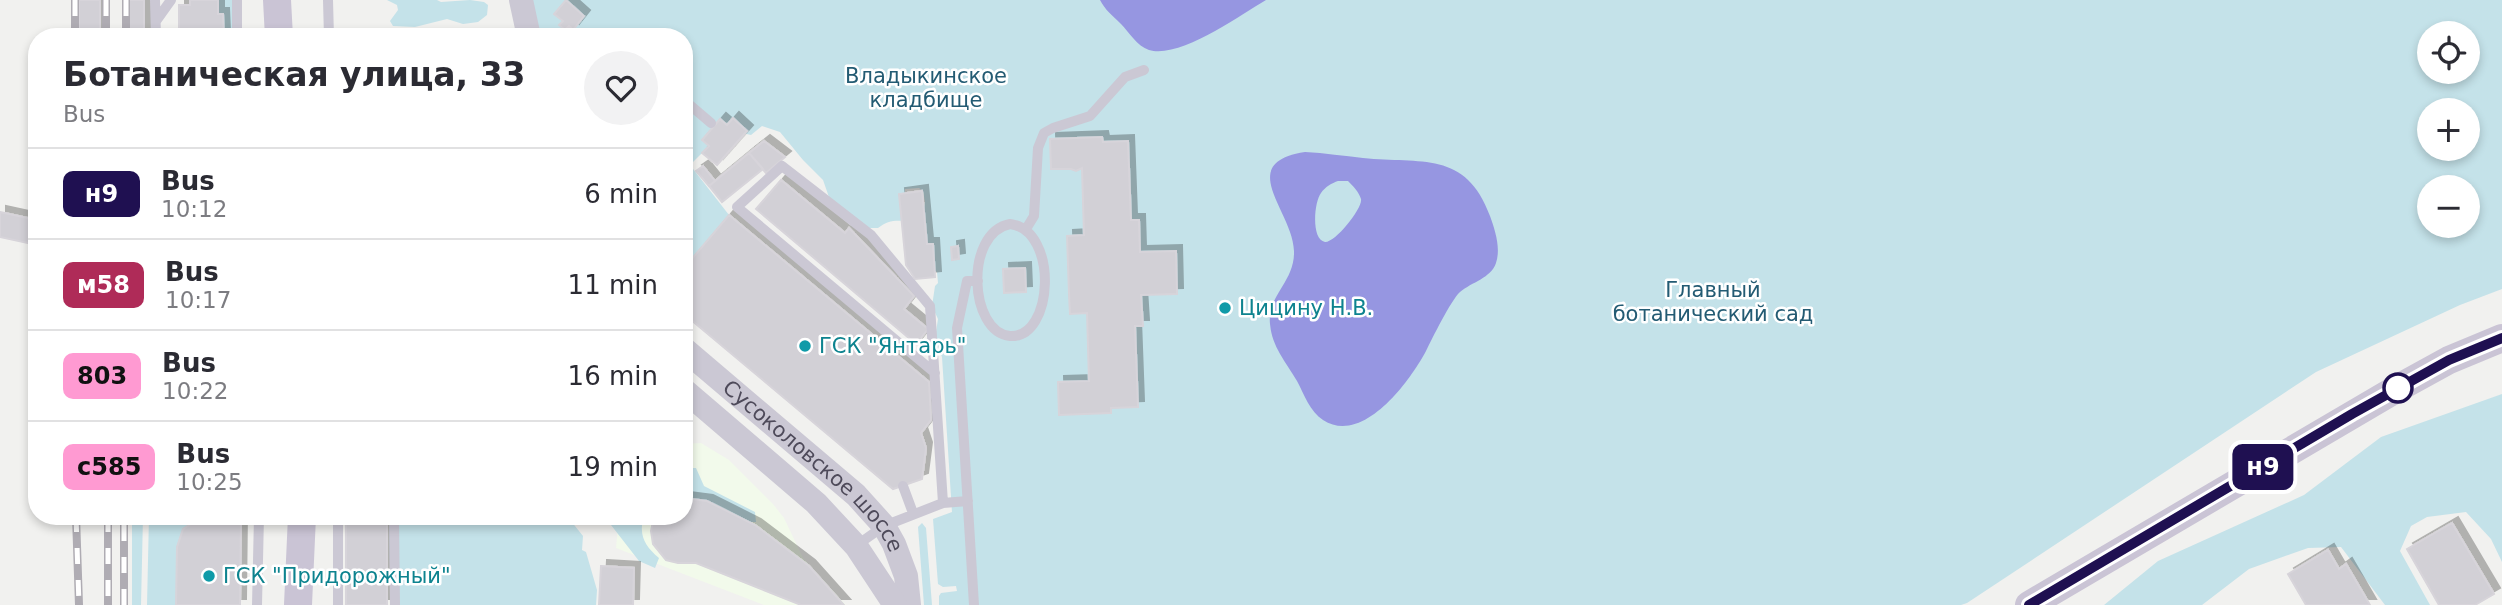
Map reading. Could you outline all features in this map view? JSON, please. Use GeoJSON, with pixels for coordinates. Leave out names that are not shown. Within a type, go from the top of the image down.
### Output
{"type":"FeatureCollection","features":[{"type":"Feature","properties":{"kind":"main road"},"geometry":{"type":"LineString","coordinates":[[277,0],[279,28]]}},
{"type":"Feature","properties":{"kind":"main road"},"geometry":{"type":"LineString","coordinates":[[2029,605],[2387,394],[2449,360],[2502,338]]}},
{"type":"Feature","properties":{"kind":"main road"},"geometry":{"type":"LineString","coordinates":[[298,605],[302,525]]}},
{"type":"Feature","properties":{"kind":"street"},"geometry":{"type":"LineString","coordinates":[[522,0],[527,28]]}},
{"type":"Feature","properties":{"kind":"street","name":"Сусоколовское шоссе"},"geometry":{"type":"LineString","coordinates":[[693,357],[856,495],[884,526],[906,576],[909,605]]}},
{"type":"Feature","properties":{"kind":"street","name":"Сусоколовское шоссе"},"geometry":{"type":"LineString","coordinates":[[693,398],[816,503],[856,546],[886,600]]}},
{"type":"Feature","properties":{"kind":"lane"},"geometry":{"type":"LineString","coordinates":[[155,0],[156,28]]}},
{"type":"Feature","properties":{"kind":"lane"},"geometry":{"type":"LineString","coordinates":[[156,21],[171,0]]}},
{"type":"Feature","properties":{"kind":"lane"},"geometry":{"type":"LineString","coordinates":[[237,0],[237,28]]}},
{"type":"Feature","properties":{"kind":"lane"},"geometry":{"type":"LineString","coordinates":[[328,0],[329,28]]}},
{"type":"Feature","properties":{"kind":"lane"},"geometry":{"type":"LineString","coordinates":[[1026,229],[1034,216],[1039,144],[1044,133],[1092,114],[1125,77],[1144,70]]}},
{"type":"Feature","properties":{"kind":"lane"},"geometry":{"type":"LineString","coordinates":[[693,108],[711,123]]}},
{"type":"Feature","properties":{"kind":"lane"},"geometry":{"type":"LineString","coordinates":[[935,373],[737,207],[782,166],[871,235],[930,306],[935,373],[943,503]]}},
{"type":"Feature","properties":{"kind":"lane"},"geometry":{"type":"LineString","coordinates":[[1007,225],[1026,229],[1038,246],[1043,267],[1042,306],[1033,324],[1023,333],[1014,336],[997,330],[984,313],[978,281],[980,253],[989,236],[1007,225]]}},
{"type":"Feature","properties":{"kind":"lane"},"geometry":{"type":"LineString","coordinates":[[974,605],[957,328],[967,281],[978,281]]}},
{"type":"Feature","properties":{"kind":"lane"},"geometry":{"type":"LineString","coordinates":[[903,486],[914,513]]}},
{"type":"Feature","properties":{"kind":"lane"},"geometry":{"type":"LineString","coordinates":[[856,546],[884,526],[914,513],[943,503],[968,501]]}},
{"type":"Feature","properties":{"kind":"lane"},"geometry":{"type":"LineString","coordinates":[[257,605],[259,525]]}},
{"type":"Feature","properties":{"kind":"lane"},"geometry":{"type":"LineString","coordinates":[[338,525],[338,605]]}},
{"type":"Feature","properties":{"kind":"lane"},"geometry":{"type":"LineString","coordinates":[[394,525],[395,605]]}},
{"type":"Feature","properties":{"kind":"shaded area"},"geometry":{"type":"Polygon","coordinates":[[[693,443],[701,443],[729,460],[773,504],[784,518],[803,558],[846,605],[764,605],[616,548],[618,525],[693,525],[693,443]]]}},
{"type":"Feature","properties":{"kind":"green space"},"geometry":{"type":"Polygon","coordinates":[[[218,0],[233,0],[234,28],[224,28],[223,15],[218,14],[218,0]]]}},
{"type":"Feature","properties":{"kind":"green space"},"geometry":{"type":"Polygon","coordinates":[[[387,0],[470,0],[488,5],[487,15],[478,22],[463,24],[447,19],[415,27],[393,26],[390,21],[398,10],[397,5],[387,0]]]}},
{"type":"Feature","properties":{"kind":"green space","name":"Главный ботанический сад"},"geometry":{"type":"Polygon","coordinates":[[[532,0],[2502,0],[2502,289],[2460,305],[2316,372],[1961,605],[939,605],[941,593],[957,591],[956,586],[943,587],[938,584],[933,519],[952,512],[942,357],[935,338],[938,319],[932,306],[935,286],[938,283],[937,272],[930,269],[920,225],[925,202],[923,191],[919,188],[905,189],[905,221],[891,221],[878,228],[869,228],[830,200],[823,180],[780,132],[762,126],[751,135],[742,133],[729,123],[702,140],[709,146],[693,162],[693,28],[536,28],[532,0]]]}},
{"type":"Feature","properties":{"kind":"green space","name":"Главный ботанический сад"},"geometry":{"type":"Polygon","coordinates":[[[693,169],[729,215],[693,257],[693,169]]]}},
{"type":"Feature","properties":{"kind":"green space"},"geometry":{"type":"Polygon","coordinates":[[[2502,394],[2502,562],[2491,539],[2466,512],[2427,517],[2411,526],[2400,551],[2430,605],[2385,605],[2341,547],[2308,548],[2249,569],[2202,605],[2104,605],[2158,561],[2304,495],[2381,437],[2502,394]]]}},
{"type":"Feature","properties":{"kind":"green space"},"geometry":{"type":"Polygon","coordinates":[[[693,468],[696,468],[704,486],[755,512],[756,522],[742,522],[693,502],[693,468]]]}},
{"type":"Feature","properties":{"kind":"green space"},"geometry":{"type":"Polygon","coordinates":[[[922,523],[926,528],[932,605],[924,605],[918,527],[922,523]]]}},
{"type":"Feature","properties":{"kind":"green space"},"geometry":{"type":"Polygon","coordinates":[[[132,525],[143,525],[141,605],[132,605],[132,525]]]}},
{"type":"Feature","properties":{"kind":"green space"},"geometry":{"type":"Polygon","coordinates":[[[149,525],[189,525],[183,529],[178,547],[176,605],[147,605],[149,525]]]}},
{"type":"Feature","properties":{"kind":"green space"},"geometry":{"type":"Polygon","coordinates":[[[389,525],[574,525],[583,536],[582,550],[586,552],[597,590],[596,605],[391,605],[389,525]]]}},
{"type":"Feature","properties":{"kind":"green space"},"geometry":{"type":"Polygon","coordinates":[[[611,525],[643,525],[644,540],[659,558],[655,568],[639,561],[611,525]]]}},
{"type":"Feature","properties":{"kind":"water"},"geometry":{"type":"Polygon","coordinates":[[[1100,0],[1266,0],[1193,42],[1162,51],[1149,50],[1141,45],[1100,0]]]}},
{"type":"Feature","properties":{"kind":"water"},"geometry":{"type":"Polygon","coordinates":[[[1305,152],[1439,164],[1455,170],[1468,180],[1480,195],[1495,233],[1498,251],[1494,268],[1456,296],[1419,364],[1397,393],[1369,418],[1354,424],[1338,426],[1323,420],[1314,412],[1280,354],[1271,332],[1270,314],[1290,271],[1294,251],[1291,236],[1272,191],[1270,178],[1273,166],[1284,158],[1305,152]],[[1348,181],[1331,184],[1319,198],[1315,212],[1316,228],[1317,235],[1325,242],[1341,231],[1360,203],[1359,194],[1348,181]]]}},
{"type":"Feature","properties":{"kind":"building"},"geometry":{"type":"Polygon","coordinates":[[[79,0],[100,0],[100,28],[79,28],[79,0]]]}},
{"type":"Feature","properties":{"kind":"building"},"geometry":{"type":"Polygon","coordinates":[[[128,0],[144,0],[144,28],[128,28],[128,0]]]}},
{"type":"Feature","properties":{"kind":"building"},"geometry":{"type":"Polygon","coordinates":[[[190,0],[218,0],[218,14],[223,14],[224,28],[179,28],[179,5],[190,5],[190,0]]]}},
{"type":"Feature","properties":{"kind":"building"},"geometry":{"type":"Polygon","coordinates":[[[566,0],[584,16],[575,28],[563,28],[559,25],[563,21],[554,14],[566,0]]]}},
{"type":"Feature","properties":{"kind":"building"},"geometry":{"type":"Polygon","coordinates":[[[733,118],[747,131],[717,165],[702,153],[709,146],[702,140],[720,119],[727,125],[733,118]]]}},
{"type":"Feature","properties":{"kind":"building"},"geometry":{"type":"Polygon","coordinates":[[[1102,137],[1103,142],[1128,141],[1131,220],[1139,220],[1140,252],[1176,251],[1177,294],[1141,295],[1143,326],[1135,326],[1138,407],[1111,408],[1111,413],[1059,415],[1058,382],[1089,381],[1087,313],[1070,314],[1067,236],[1084,235],[1082,168],[1076,171],[1051,169],[1050,139],[1102,137]]]}},
{"type":"Feature","properties":{"kind":"building"},"geometry":{"type":"Polygon","coordinates":[[[764,141],[785,157],[766,173],[749,153],[764,141]]]}},
{"type":"Feature","properties":{"kind":"building"},"geometry":{"type":"Polygon","coordinates":[[[749,153],[763,169],[722,202],[709,186],[749,153]]]}},
{"type":"Feature","properties":{"kind":"building"},"geometry":{"type":"Polygon","coordinates":[[[703,166],[715,181],[709,186],[696,171],[703,166]]]}},
{"type":"Feature","properties":{"kind":"building"},"geometry":{"type":"Polygon","coordinates":[[[781,180],[845,233],[849,228],[914,296],[904,309],[928,329],[916,344],[756,209],[781,180]]]}},
{"type":"Feature","properties":{"kind":"building"},"geometry":{"type":"Polygon","coordinates":[[[922,191],[927,244],[933,244],[935,277],[915,279],[906,265],[899,194],[922,191]]]}},
{"type":"Feature","properties":{"kind":"building"},"geometry":{"type":"Polygon","coordinates":[[[0,212],[28,218],[28,243],[0,237],[0,212]]]}},
{"type":"Feature","properties":{"kind":"building","name":"ГСК \"Янтарь\""},"geometry":{"type":"Polygon","coordinates":[[[729,215],[929,382],[931,420],[921,433],[926,448],[922,479],[893,489],[693,322],[693,257],[729,215]]]}},
{"type":"Feature","properties":{"kind":"building"},"geometry":{"type":"Polygon","coordinates":[[[958,246],[959,259],[952,260],[951,247],[958,246]]]}},
{"type":"Feature","properties":{"kind":"building"},"geometry":{"type":"Polygon","coordinates":[[[1025,268],[1026,292],[1004,293],[1003,269],[1025,268]]]}},
{"type":"Feature","properties":{"kind":"building"},"geometry":{"type":"Polygon","coordinates":[[[693,499],[707,501],[755,525],[809,566],[844,605],[801,605],[696,563],[666,560],[653,544],[652,525],[693,525],[693,499]]]}},
{"type":"Feature","properties":{"kind":"building"},"geometry":{"type":"Polygon","coordinates":[[[2452,523],[2494,594],[2475,605],[2439,605],[2407,549],[2452,523]]]}},
{"type":"Feature","properties":{"kind":"building","name":"ГСК \"Придорожный\""},"geometry":{"type":"Polygon","coordinates":[[[189,525],[241,525],[240,605],[176,605],[177,547],[183,529],[189,525]]]}},
{"type":"Feature","properties":{"kind":"building"},"geometry":{"type":"Polygon","coordinates":[[[346,525],[387,525],[387,605],[346,605],[346,525]]]}},
{"type":"Feature","properties":{"kind":"building"},"geometry":{"type":"Polygon","coordinates":[[[2328,550],[2339,569],[2346,564],[2370,605],[2306,605],[2288,574],[2328,550]]]}},
{"type":"Feature","properties":{"kind":"building"},"geometry":{"type":"Polygon","coordinates":[[[601,566],[634,568],[633,605],[599,605],[601,566]]]}},
{"type":"Feature","properties":{"kind":"railway"},"geometry":{"type":"LineString","coordinates":[[75,0],[75,28]]}},
{"type":"Feature","properties":{"kind":"railway"},"geometry":{"type":"LineString","coordinates":[[106,0],[106,28]]}},
{"type":"Feature","properties":{"kind":"railway"},"geometry":{"type":"LineString","coordinates":[[126,0],[126,28]]}},
{"type":"Feature","properties":{"kind":"railway"},"geometry":{"type":"LineString","coordinates":[[76,525],[79,605]]}},
{"type":"Feature","properties":{"kind":"railway"},"geometry":{"type":"LineString","coordinates":[[108,525],[108,605]]}},
{"type":"Feature","properties":{"kind":"railway"},"geometry":{"type":"LineString","coordinates":[[124,525],[124,605]]}},
{"type":"Feature","properties":{"kind":"bus line","name":"н9"},"geometry":{"type":"LineString","coordinates":[[2029,605],[2398,388],[2449,360],[2502,338]]}},
{"type":"Feature","properties":{"kind":"place","name":"Цицину Н.В."},"geometry":{"type":"Point","coordinates":[1225,308]}},
{"type":"Feature","properties":{"kind":"place","name":"ГСК \"Янтарь\""},"geometry":{"type":"Point","coordinates":[805,346]}},
{"type":"Feature","properties":{"kind":"place","name":"ГСК \"Придорожный\""},"geometry":{"type":"Point","coordinates":[209,576]}},
{"type":"Feature","properties":{"kind":"park label","name":"Владыкинское кладбище"},"geometry":{"type":"Point","coordinates":[926,88]}}]}
